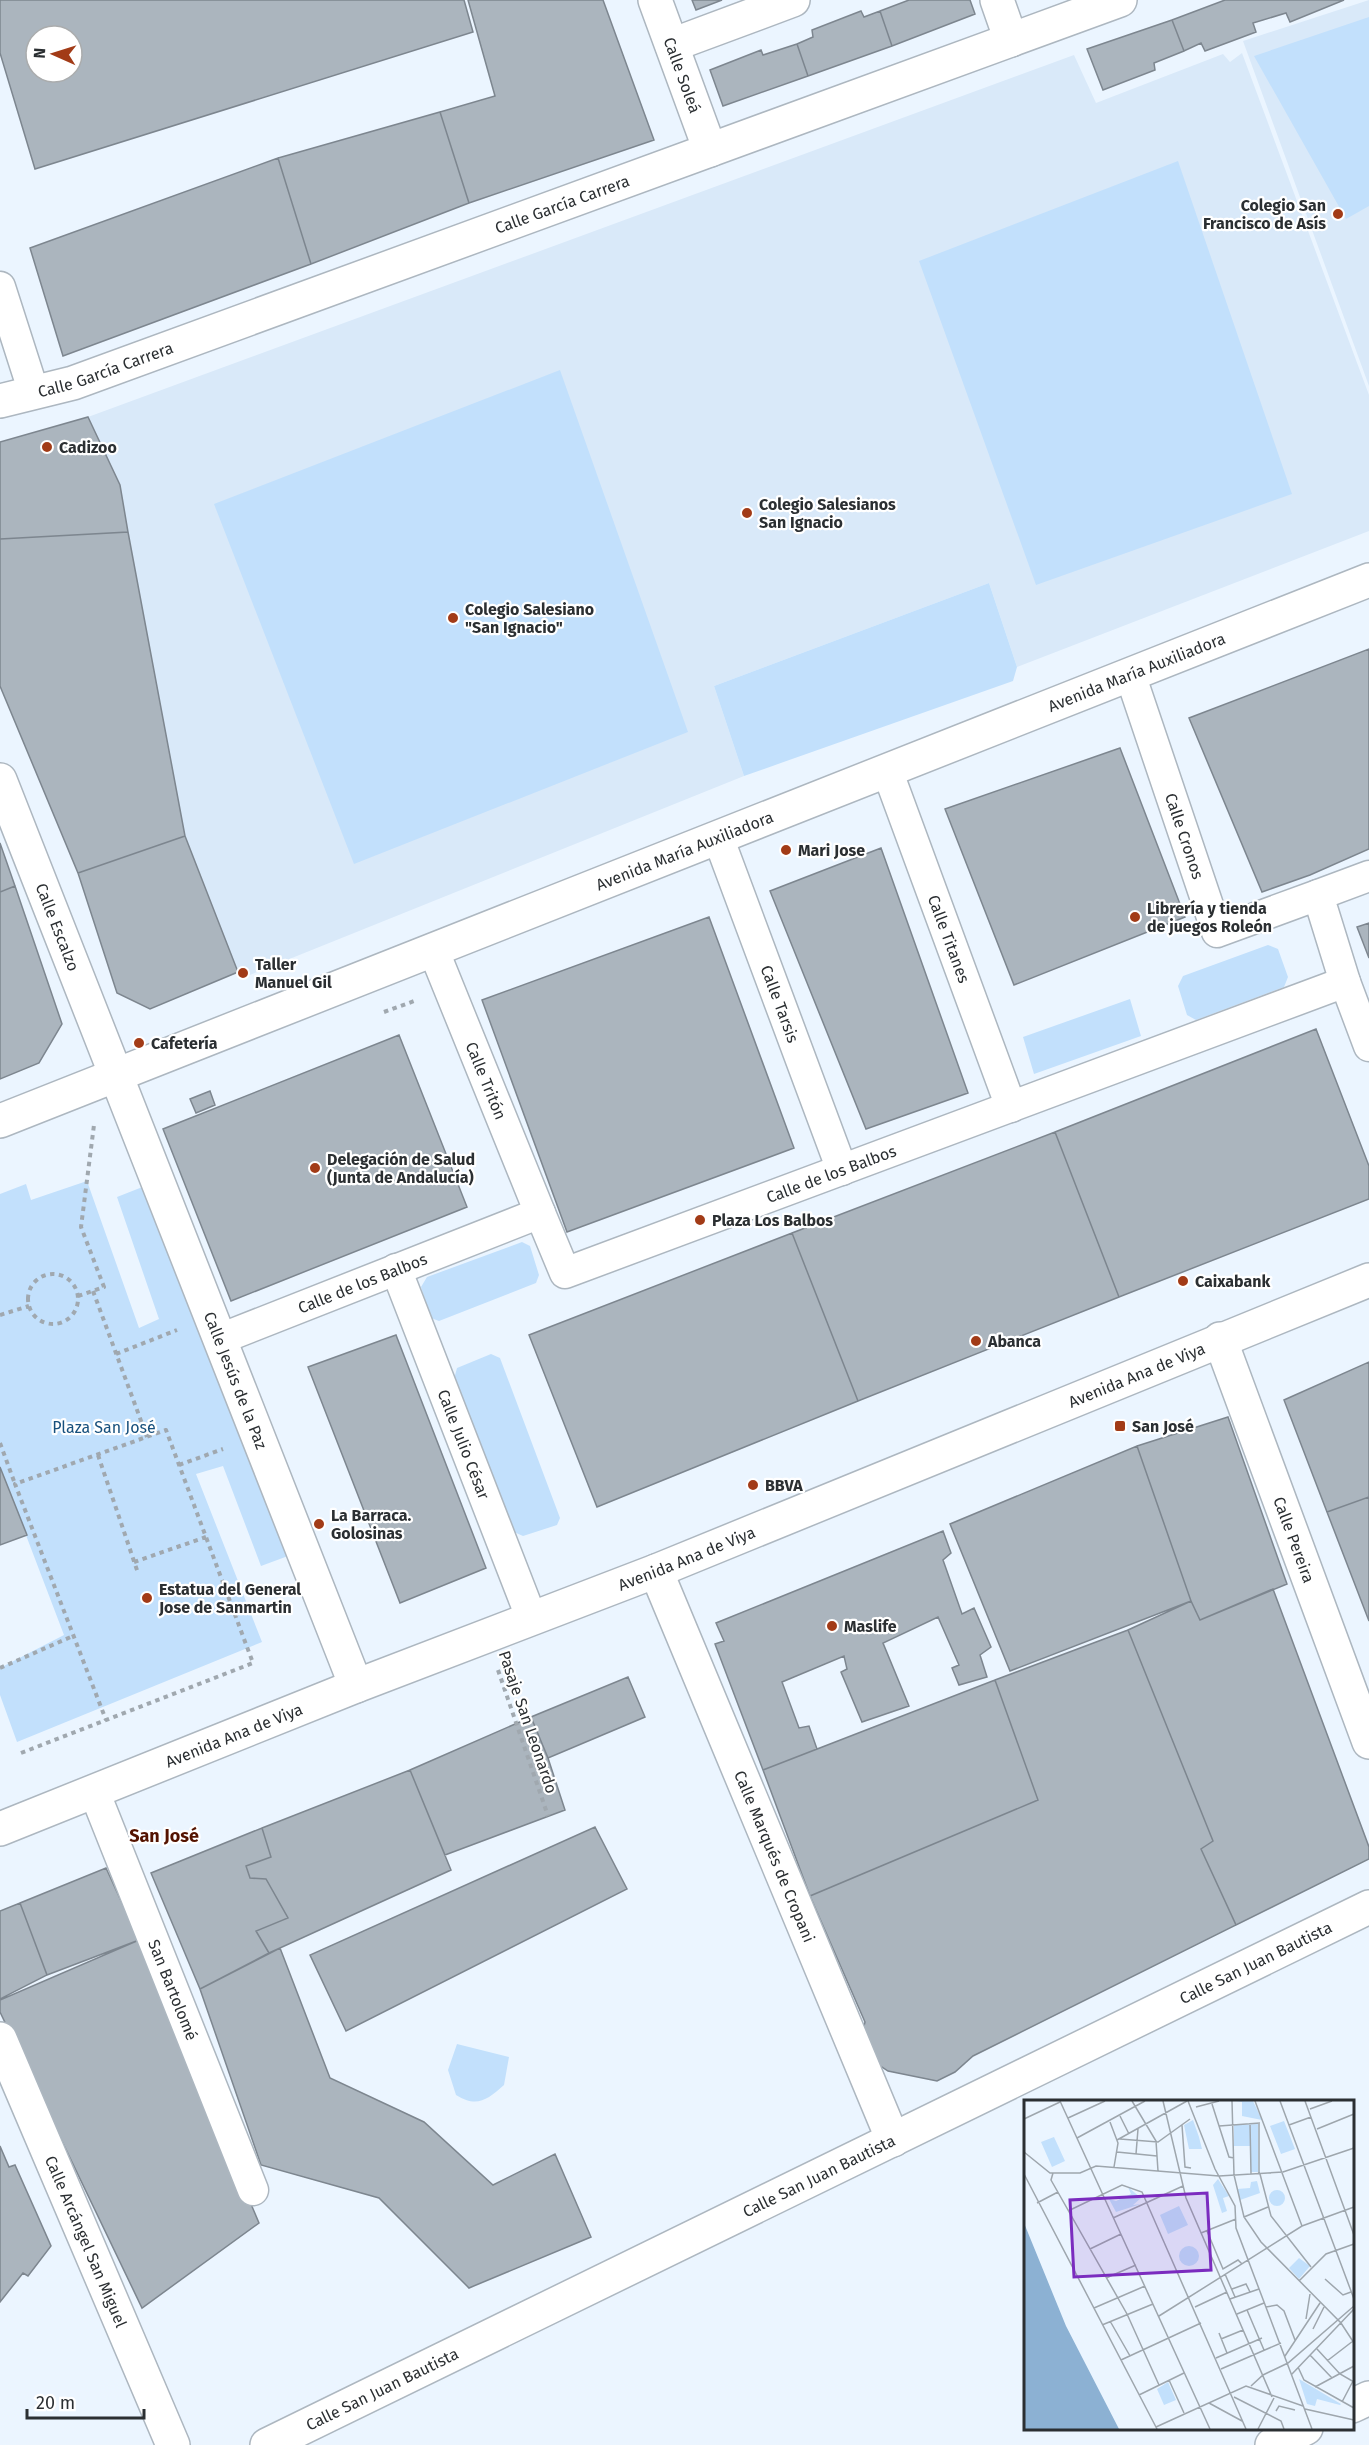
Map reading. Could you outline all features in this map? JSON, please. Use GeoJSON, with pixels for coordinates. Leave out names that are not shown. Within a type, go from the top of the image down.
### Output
{"type":"FeatureCollection","features":[{"type":"Feature","properties":{"kind":"street","name":"Calle Soleá"},"geometry":{"type":"LineString","coordinates":[[655,0],[710,150]]}},
{"type":"Feature","properties":{"kind":"street"},"geometry":{"type":"LineString","coordinates":[[672,45],[793,0]]}},
{"type":"Feature","properties":{"kind":"street"},"geometry":{"type":"LineString","coordinates":[[997,0],[1011,40]]}},
{"type":"Feature","properties":{"kind":"street","name":"Calle García Carrera"},"geometry":{"type":"LineString","coordinates":[[0,401],[74,383],[1120,0]]}},
{"type":"Feature","properties":{"kind":"street"},"geometry":{"type":"LineString","coordinates":[[0,287],[34,393]]}},
{"type":"Feature","properties":{"kind":"street","name":"Avenida María Auxiliadora"},"geometry":{"type":"LineString","coordinates":[[0,1121],[1369,580]]}},
{"type":"Feature","properties":{"kind":"street","name":"Calle Cronos"},"geometry":{"type":"LineString","coordinates":[[1130,674],[1216,932],[1317,895]]}},
{"type":"Feature","properties":{"kind":"street","name":"Calle Titanes"},"geometry":{"type":"LineString","coordinates":[[887,770],[1011,1107]]}},
{"type":"Feature","properties":{"kind":"street","name":"Calle Escalzo"},"geometry":{"type":"LineString","coordinates":[[0,780],[116,1075]]}},
{"type":"Feature","properties":{"kind":"street","name":"Calle Tarsis"},"geometry":{"type":"LineString","coordinates":[[718,837],[842,1170]]}},
{"type":"Feature","properties":{"kind":"street"},"geometry":{"type":"LineString","coordinates":[[1369,876],[1317,895],[1369,1047]]}},
{"type":"Feature","properties":{"kind":"street","name":"Calle Tritón"},"geometry":{"type":"LineString","coordinates":[[433,949],[540,1213]]}},
{"type":"Feature","properties":{"kind":"street","name":"Calle de los Balbos"},"geometry":{"type":"LineString","coordinates":[[220,1339],[540,1213],[565,1273],[1345,982]]}},
{"type":"Feature","properties":{"kind":"street","name":"Calle Jesús de la Paz"},"geometry":{"type":"LineString","coordinates":[[116,1075],[357,1686]]}},
{"type":"Feature","properties":{"kind":"street","name":"Calle Julio César"},"geometry":{"type":"LineString","coordinates":[[396,1269],[531,1617]]}},
{"type":"Feature","properties":{"kind":"street","name":"Avenida Ana de Viya"},"geometry":{"type":"LineString","coordinates":[[0,1829],[531,1617],[656,1571],[1369,1280]]}},
{"type":"Feature","properties":{"kind":"street","name":"Calle Pereira"},"geometry":{"type":"LineString","coordinates":[[1220,1339],[1369,1742]]}},
{"type":"Feature","properties":{"kind":"street","name":"Calle Marqués de Cropani"},"geometry":{"type":"LineString","coordinates":[[656,1571],[893,2140]]}},
{"type":"Feature","properties":{"kind":"street","name":"San Bartolomé"},"geometry":{"type":"LineString","coordinates":[[94,1791],[253,2190]]}},
{"type":"Feature","properties":{"kind":"street","name":"Calle San Juan Bautista"},"geometry":{"type":"LineString","coordinates":[[267,2445],[1369,1907]]}},
{"type":"Feature","properties":{"kind":"street","name":"Calle Arcángel San Miguel"},"geometry":{"type":"LineString","coordinates":[[0,2039],[173,2445]]}},
{"type":"Feature","properties":{"kind":"street"},"geometry":{"type":"LineString","coordinates":[[1354,2406],[1369,2398]]}},
{"type":"Feature","properties":{"kind":"street"},"geometry":{"type":"LineString","coordinates":[[1272,2445],[1302,2430]]}},
{"type":"Feature","properties":{"kind":"path"},"geometry":{"type":"LineString","coordinates":[[78,1296],[104,1287],[81,1227],[95,1123]]}},
{"type":"Feature","properties":{"kind":"path"},"geometry":{"type":"LineString","coordinates":[[47,1274],[63,1276],[71,1281],[78,1296],[75,1312],[61,1323],[44,1323],[32,1313],[28,1298],[33,1283],[47,1274]]}},
{"type":"Feature","properties":{"kind":"path"},"geometry":{"type":"LineString","coordinates":[[93,1291],[147,1437]]}},
{"type":"Feature","properties":{"kind":"path"},"geometry":{"type":"LineString","coordinates":[[0,1315],[29,1306]]}},
{"type":"Feature","properties":{"kind":"path"},"geometry":{"type":"LineString","coordinates":[[116,1354],[188,1326]]}},
{"type":"Feature","properties":{"kind":"path"},"geometry":{"type":"LineString","coordinates":[[15,1484],[166,1430],[253,1663],[21,1753]]}},
{"type":"Feature","properties":{"kind":"path"},"geometry":{"type":"LineString","coordinates":[[0,1443],[106,1720]]}},
{"type":"Feature","properties":{"kind":"path"},"geometry":{"type":"LineString","coordinates":[[179,1465],[233,1445]]}},
{"type":"Feature","properties":{"kind":"path"},"geometry":{"type":"LineString","coordinates":[[98,1455],[138,1573]]}},
{"type":"Feature","properties":{"kind":"path"},"geometry":{"type":"LineString","coordinates":[[134,1562],[206,1537]]}},
{"type":"Feature","properties":{"kind":"path"},"geometry":{"type":"LineString","coordinates":[[0,1668],[74,1635]]}},
{"type":"Feature","properties":{"kind":"path","name":"Pasaje San Leonardo"},"geometry":{"type":"LineString","coordinates":[[486,1635],[548,1816]]}},
{"type":"Feature","properties":{"kind":"shaded area","name":"Colegio San Francisco de Asís"},"geometry":{"type":"Polygon","coordinates":[[[1369,0],[1369,386],[1243,41],[1369,0]]]}},
{"type":"Feature","properties":{"kind":"shaded area","name":"Colegio Salesianos San Ignacio"},"geometry":{"type":"Polygon","coordinates":[[[1242,53],[1369,395],[1369,531],[1017,667],[989,583],[714,686],[744,776],[240,979],[185,836],[121,494],[88,417],[1074,55],[1096,103],[1223,54],[1230,62],[1242,53]]]}},
{"type":"Feature","properties":{"kind":"green space"},"geometry":{"type":"Polygon","coordinates":[[[1369,17],[1369,206],[1346,219],[1254,56],[1369,17]]]}},
{"type":"Feature","properties":{"kind":"green space"},"geometry":{"type":"Polygon","coordinates":[[[1178,161],[1292,494],[1036,585],[919,261],[1178,161]]]}},
{"type":"Feature","properties":{"kind":"green space","name":"Colegio Salesiano \"San Ignacio\""},"geometry":{"type":"Polygon","coordinates":[[[560,370],[688,732],[354,864],[214,504],[560,370]]]}},
{"type":"Feature","properties":{"kind":"green space"},"geometry":{"type":"Polygon","coordinates":[[[989,583],[1017,667],[1013,681],[744,776],[714,686],[989,583]]]}},
{"type":"Feature","properties":{"kind":"green space"},"geometry":{"type":"Polygon","coordinates":[[[1268,945],[1278,949],[1288,977],[1284,987],[1196,1020],[1187,1015],[1178,986],[1183,976],[1268,945]]]}},
{"type":"Feature","properties":{"kind":"green space"},"geometry":{"type":"Polygon","coordinates":[[[1130,999],[1141,1036],[1034,1074],[1023,1037],[1130,999]]]}},
{"type":"Feature","properties":{"kind":"green space","name":"Plaza San José"},"geometry":{"type":"Polygon","coordinates":[[[87,1181],[139,1328],[159,1319],[117,1197],[145,1186],[288,1556],[261,1566],[223,1466],[196,1474],[262,1642],[17,1742],[0,1695],[0,1668],[64,1635],[0,1467],[0,1194],[26,1184],[31,1200],[87,1181]]]}},
{"type":"Feature","properties":{"kind":"green space"},"geometry":{"type":"Polygon","coordinates":[[[522,1242],[530,1246],[539,1275],[536,1283],[439,1321],[431,1318],[421,1287],[427,1277],[522,1242]]]}},
{"type":"Feature","properties":{"kind":"green space"},"geometry":{"type":"Polygon","coordinates":[[[491,1354],[500,1358],[560,1518],[557,1525],[523,1536],[514,1532],[454,1379],[457,1368],[491,1354]]]}},
{"type":"Feature","properties":{"kind":"green space"},"geometry":{"type":"Polygon","coordinates":[[[457,2044],[509,2057],[504,2085],[492,2095],[476,2102],[456,2095],[448,2070],[457,2044]]]}},
{"type":"Feature","properties":{"kind":"building"},"geometry":{"type":"Polygon","coordinates":[[[0,0],[464,0],[473,32],[35,169],[0,53],[0,0]]]}},
{"type":"Feature","properties":{"kind":"building"},"geometry":{"type":"Polygon","coordinates":[[[468,0],[603,0],[654,140],[469,203],[440,112],[495,96],[468,0]]]}},
{"type":"Feature","properties":{"kind":"building"},"geometry":{"type":"Polygon","coordinates":[[[692,0],[722,0],[696,10],[692,0]]]}},
{"type":"Feature","properties":{"kind":"building"},"geometry":{"type":"Polygon","coordinates":[[[909,0],[970,0],[975,14],[892,46],[880,11],[909,0]]]}},
{"type":"Feature","properties":{"kind":"building"},"geometry":{"type":"Polygon","coordinates":[[[1225,0],[1344,0],[1290,22],[1286,13],[1253,23],[1256,32],[1205,51],[1201,43],[1184,51],[1172,20],[1225,0]]]}},
{"type":"Feature","properties":{"kind":"building"},"geometry":{"type":"Polygon","coordinates":[[[861,11],[864,17],[880,11],[892,46],[808,76],[797,44],[813,37],[812,30],[861,11]]]}},
{"type":"Feature","properties":{"kind":"building"},"geometry":{"type":"Polygon","coordinates":[[[1172,20],[1184,51],[1154,63],[1155,70],[1103,90],[1087,49],[1172,20]]]}},
{"type":"Feature","properties":{"kind":"building"},"geometry":{"type":"Polygon","coordinates":[[[797,44],[808,76],[723,106],[710,70],[761,50],[763,55],[797,44]]]}},
{"type":"Feature","properties":{"kind":"building"},"geometry":{"type":"Polygon","coordinates":[[[440,112],[469,203],[311,264],[278,158],[440,112]]]}},
{"type":"Feature","properties":{"kind":"building"},"geometry":{"type":"Polygon","coordinates":[[[278,158],[311,264],[63,356],[30,248],[278,158]]]}},
{"type":"Feature","properties":{"kind":"building"},"geometry":{"type":"Polygon","coordinates":[[[88,417],[120,485],[128,532],[0,539],[0,442],[88,417]]]}},
{"type":"Feature","properties":{"kind":"building"},"geometry":{"type":"Polygon","coordinates":[[[128,532],[185,836],[78,873],[0,686],[0,539],[128,532]]]}},
{"type":"Feature","properties":{"kind":"building"},"geometry":{"type":"Polygon","coordinates":[[[1369,649],[1369,849],[1310,875],[1262,892],[1189,718],[1369,649]]]}},
{"type":"Feature","properties":{"kind":"building"},"geometry":{"type":"Polygon","coordinates":[[[1120,748],[1185,917],[1014,985],[945,809],[1120,748]]]}},
{"type":"Feature","properties":{"kind":"building"},"geometry":{"type":"Polygon","coordinates":[[[185,836],[238,972],[150,1009],[117,993],[78,873],[185,836]]]}},
{"type":"Feature","properties":{"kind":"building"},"geometry":{"type":"Polygon","coordinates":[[[0,843],[15,886],[0,892],[0,843]]]}},
{"type":"Feature","properties":{"kind":"building"},"geometry":{"type":"Polygon","coordinates":[[[881,848],[968,1093],[866,1129],[770,891],[881,848]]]}},
{"type":"Feature","properties":{"kind":"building"},"geometry":{"type":"Polygon","coordinates":[[[15,886],[62,1024],[39,1063],[0,1079],[0,892],[15,886]]]}},
{"type":"Feature","properties":{"kind":"building"},"geometry":{"type":"Polygon","coordinates":[[[709,917],[794,1148],[567,1232],[482,1000],[709,917]]]}},
{"type":"Feature","properties":{"kind":"building"},"geometry":{"type":"Polygon","coordinates":[[[1369,923],[1369,958],[1357,927],[1369,923]]]}},
{"type":"Feature","properties":{"kind":"building"},"geometry":{"type":"Polygon","coordinates":[[[1316,1029],[1369,1166],[1369,1199],[1119,1297],[1055,1132],[1316,1029]]]}},
{"type":"Feature","properties":{"kind":"building","name":"Delegación de Salud (Junta de Andalucía)"},"geometry":{"type":"Polygon","coordinates":[[[399,1035],[467,1207],[231,1301],[163,1129],[399,1035]]]}},
{"type":"Feature","properties":{"kind":"building"},"geometry":{"type":"Polygon","coordinates":[[[210,1091],[215,1105],[196,1113],[190,1099],[210,1091]]]}},
{"type":"Feature","properties":{"kind":"building"},"geometry":{"type":"Polygon","coordinates":[[[1055,1132],[1119,1297],[858,1401],[792,1233],[1055,1132]]]}},
{"type":"Feature","properties":{"kind":"building"},"geometry":{"type":"Polygon","coordinates":[[[792,1233],[858,1401],[597,1507],[529,1335],[792,1233]]]}},
{"type":"Feature","properties":{"kind":"building"},"geometry":{"type":"Polygon","coordinates":[[[396,1335],[486,1568],[400,1603],[308,1367],[396,1335]]]}},
{"type":"Feature","properties":{"kind":"building"},"geometry":{"type":"Polygon","coordinates":[[[1369,1362],[1369,1497],[1327,1512],[1284,1400],[1369,1362]]]}},
{"type":"Feature","properties":{"kind":"building"},"geometry":{"type":"Polygon","coordinates":[[[1228,1417],[1287,1584],[1200,1620],[1191,1601],[1137,1446],[1228,1417]]]}},
{"type":"Feature","properties":{"kind":"building"},"geometry":{"type":"Polygon","coordinates":[[[1137,1446],[1191,1601],[1010,1671],[950,1524],[1137,1446]]]}},
{"type":"Feature","properties":{"kind":"building"},"geometry":{"type":"Polygon","coordinates":[[[0,1467],[27,1535],[0,1545],[0,1467]]]}},
{"type":"Feature","properties":{"kind":"building"},"geometry":{"type":"Polygon","coordinates":[[[1369,1497],[1369,1621],[1327,1512],[1369,1497]]]}},
{"type":"Feature","properties":{"kind":"building"},"geometry":{"type":"Polygon","coordinates":[[[943,1531],[951,1553],[943,1560],[962,1614],[974,1608],[991,1647],[980,1655],[987,1677],[959,1685],[952,1668],[959,1665],[938,1617],[883,1643],[909,1706],[862,1722],[841,1672],[847,1669],[844,1656],[782,1682],[799,1728],[809,1726],[817,1749],[763,1770],[715,1644],[724,1641],[716,1623],[943,1531]]]}},
{"type":"Feature","properties":{"kind":"building"},"geometry":{"type":"Polygon","coordinates":[[[1273,1589],[1369,1847],[1369,1859],[1236,1925],[1201,1849],[1213,1841],[1128,1630],[1191,1601],[1200,1620],[1273,1589]]]}},
{"type":"Feature","properties":{"kind":"building"},"geometry":{"type":"Polygon","coordinates":[[[1128,1630],[1213,1841],[1201,1849],[1236,1925],[973,2056],[955,2072],[937,2081],[888,2071],[876,2063],[862,2034],[865,2022],[810,1896],[1038,1800],[995,1680],[1128,1630]]]}},
{"type":"Feature","properties":{"kind":"building"},"geometry":{"type":"Polygon","coordinates":[[[628,1677],[645,1717],[548,1758],[531,1717],[628,1677]]]}},
{"type":"Feature","properties":{"kind":"building"},"geometry":{"type":"Polygon","coordinates":[[[995,1680],[1038,1800],[810,1896],[763,1770],[995,1680]]]}},
{"type":"Feature","properties":{"kind":"building"},"geometry":{"type":"Polygon","coordinates":[[[531,1717],[548,1758],[565,1810],[445,1855],[410,1770],[531,1717]]]}},
{"type":"Feature","properties":{"kind":"building"},"geometry":{"type":"Polygon","coordinates":[[[410,1770],[451,1870],[269,1953],[256,1931],[288,1918],[266,1879],[250,1878],[246,1866],[271,1857],[262,1828],[410,1770]]]}},
{"type":"Feature","properties":{"kind":"building"},"geometry":{"type":"Polygon","coordinates":[[[595,1827],[627,1889],[346,2031],[310,1955],[595,1827]]]}},
{"type":"Feature","properties":{"kind":"building"},"geometry":{"type":"Polygon","coordinates":[[[262,1828],[271,1857],[246,1866],[250,1878],[266,1879],[288,1918],[256,1931],[269,1953],[200,1989],[151,1873],[262,1828]]]}},
{"type":"Feature","properties":{"kind":"building"},"geometry":{"type":"Polygon","coordinates":[[[106,1868],[139,1940],[47,1975],[20,1903],[106,1868]]]}},
{"type":"Feature","properties":{"kind":"building"},"geometry":{"type":"Polygon","coordinates":[[[20,1903],[47,1975],[0,1999],[0,1911],[20,1903]]]}},
{"type":"Feature","properties":{"kind":"building"},"geometry":{"type":"Polygon","coordinates":[[[139,1940],[259,2223],[142,2308],[0,2012],[0,2000],[139,1940]]]}},
{"type":"Feature","properties":{"kind":"building"},"geometry":{"type":"Polygon","coordinates":[[[280,1948],[330,2078],[424,2122],[493,2185],[555,2154],[591,2237],[469,2288],[379,2198],[261,2165],[200,1989],[280,1948]]]}},
{"type":"Feature","properties":{"kind":"building"},"geometry":{"type":"Polygon","coordinates":[[[0,2146],[9,2167],[15,2165],[51,2246],[28,2276],[23,2273],[0,2302],[0,2146]]]}},
{"type":"Feature","properties":{"kind":"place","name":"Colegio San Francisco de Asís"},"geometry":{"type":"Point","coordinates":[1338,214]}},
{"type":"Feature","properties":{"kind":"place","name":"Cadizoo"},"geometry":{"type":"Point","coordinates":[47,447]}},
{"type":"Feature","properties":{"kind":"place","name":"Colegio Salesianos San Ignacio"},"geometry":{"type":"Point","coordinates":[747,513]}},
{"type":"Feature","properties":{"kind":"place","name":"Colegio Salesiano \"San Ignacio\""},"geometry":{"type":"Point","coordinates":[453,618]}},
{"type":"Feature","properties":{"kind":"place","name":"Mari Jose"},"geometry":{"type":"Point","coordinates":[786,850]}},
{"type":"Feature","properties":{"kind":"place","name":"Librería y tienda de juegos Roleón"},"geometry":{"type":"Point","coordinates":[1135,917]}},
{"type":"Feature","properties":{"kind":"place","name":"Taller Manuel Gil"},"geometry":{"type":"Point","coordinates":[243,973]}},
{"type":"Feature","properties":{"kind":"place","name":"Cafetería"},"geometry":{"type":"Point","coordinates":[139,1043]}},
{"type":"Feature","properties":{"kind":"place","name":"Delegación de Salud (Junta de Andalucía)"},"geometry":{"type":"Point","coordinates":[315,1168]}},
{"type":"Feature","properties":{"kind":"place","name":"Plaza Los Balbos"},"geometry":{"type":"Point","coordinates":[700,1220]}},
{"type":"Feature","properties":{"kind":"place","name":"Caixabank"},"geometry":{"type":"Point","coordinates":[1183,1281]}},
{"type":"Feature","properties":{"kind":"place","name":"Abanca"},"geometry":{"type":"Point","coordinates":[976,1341]}},
{"type":"Feature","properties":{"kind":"place","name":"San José"},"geometry":{"type":"Point","coordinates":[1120,1426]}},
{"type":"Feature","properties":{"kind":"place","name":"BBVA"},"geometry":{"type":"Point","coordinates":[753,1485]}},
{"type":"Feature","properties":{"kind":"place","name":"La Barraca. Golosinas"},"geometry":{"type":"Point","coordinates":[319,1524]}},
{"type":"Feature","properties":{"kind":"place","name":"Estatua del General Jose de Sanmartin"},"geometry":{"type":"Point","coordinates":[147,1598]}},
{"type":"Feature","properties":{"kind":"place","name":"Maslife"},"geometry":{"type":"Point","coordinates":[832,1626]}},
{"type":"Feature","properties":{"kind":"district","name":"San José"},"geometry":{"type":"Point","coordinates":[164,1836]}}]}
